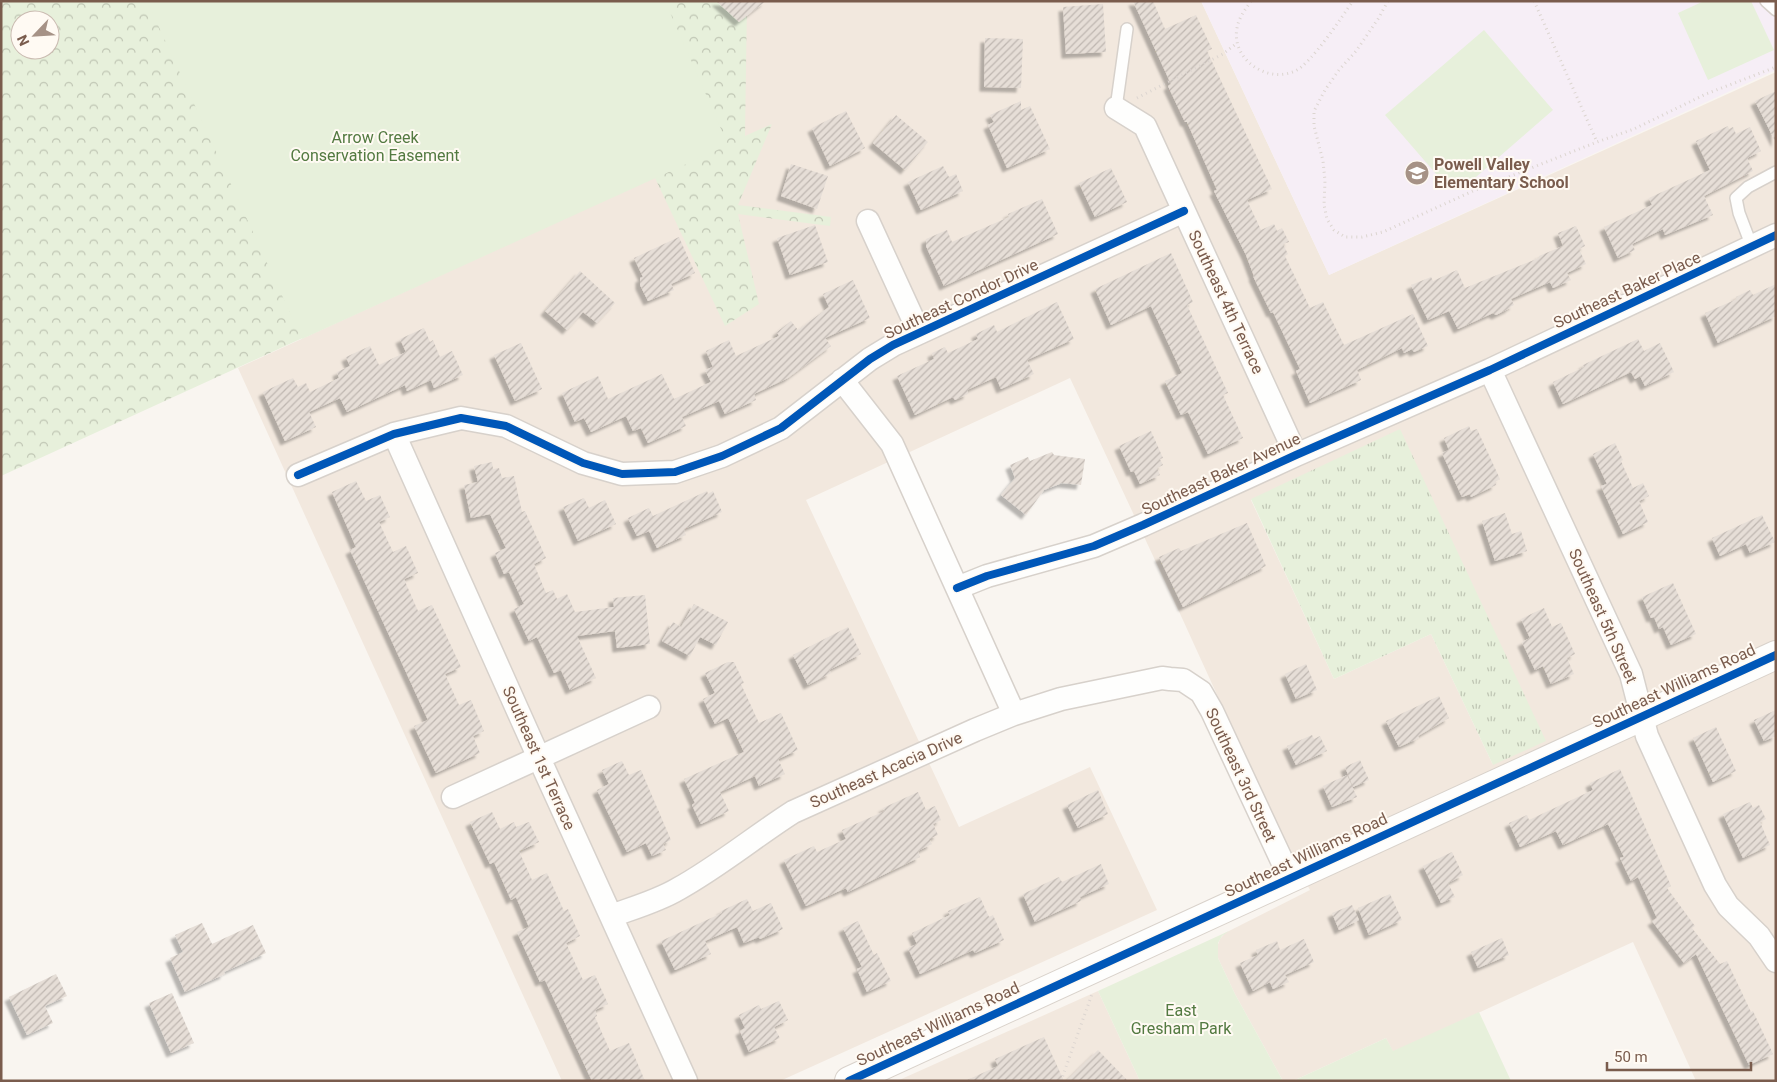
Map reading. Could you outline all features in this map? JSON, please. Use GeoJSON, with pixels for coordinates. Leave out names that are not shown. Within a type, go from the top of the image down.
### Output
{"type":"FeatureCollection","features":[{"type":"Feature","properties":{"kind":"street","name":"Southeast 4th Terrace"},"geometry":{"type":"LineString","coordinates":[[1116,108],[1145,126],[1296,455]]}},
{"type":"Feature","properties":{"kind":"street","name":"Southeast Condor Drive"},"geometry":{"type":"LineString","coordinates":[[298,475],[394,434],[461,418],[506,426],[583,463],[622,474],[675,472],[722,456],[780,428],[842,380],[893,345],[1184,211]]}},
{"type":"Feature","properties":{"kind":"street"},"geometry":{"type":"LineString","coordinates":[[868,221],[919,332]]}},
{"type":"Feature","properties":{"kind":"street","name":"Southeast Baker Place"},"geometry":{"type":"LineString","coordinates":[[1490,370],[1776,235]]}},
{"type":"Feature","properties":{"kind":"street","name":"Southeast Baker Avenue"},"geometry":{"type":"LineString","coordinates":[[958,588],[987,576],[1094,546],[1490,370]]}},
{"type":"Feature","properties":{"kind":"street","name":"Southeast 5th Street"},"geometry":{"type":"LineString","coordinates":[[1490,370],[1631,674],[1647,736],[1715,885],[1728,906],[1759,936],[1776,961]]}},
{"type":"Feature","properties":{"kind":"street"},"geometry":{"type":"LineString","coordinates":[[842,380],[892,444],[1014,714]]}},
{"type":"Feature","properties":{"kind":"street","name":"Southeast 1st Terrace"},"geometry":{"type":"LineString","coordinates":[[394,434],[686,1081]]}},
{"type":"Feature","properties":{"kind":"street","name":"Southeast Williams Road"},"geometry":{"type":"LineString","coordinates":[[849,1081],[1776,655]]}},
{"type":"Feature","properties":{"kind":"street","name":"Southeast Acacia Drive"},"geometry":{"type":"LineString","coordinates":[[611,916],[677,890],[724,861],[764,830],[793,812],[975,730],[1014,714],[1061,699],[1162,678],[1183,680]]}},
{"type":"Feature","properties":{"kind":"street","name":"Southeast 3rd Street"},"geometry":{"type":"LineString","coordinates":[[1183,680],[1201,692],[1212,711],[1290,878]]}},
{"type":"Feature","properties":{"kind":"street"},"geometry":{"type":"LineString","coordinates":[[453,797],[649,707]]}},
{"type":"Feature","properties":{"kind":"lane"},"geometry":{"type":"LineString","coordinates":[[1766,1],[1776,10]]}},
{"type":"Feature","properties":{"kind":"lane"},"geometry":{"type":"LineString","coordinates":[[1116,108],[1127,29]]}},
{"type":"Feature","properties":{"kind":"lane"},"geometry":{"type":"LineString","coordinates":[[1752,247],[1739,213],[1736,198],[1748,187],[1776,172]]}},
{"type":"Feature","properties":{"kind":"path"},"geometry":{"type":"LineString","coordinates":[[1251,1],[1242,14],[1237,28],[1237,43],[1248,62],[1253,66],[1266,74],[1280,75],[1294,72],[1306,64],[1353,1]]}},
{"type":"Feature","properties":{"kind":"path"},"geometry":{"type":"LineString","coordinates":[[1388,1],[1356,51],[1338,70],[1324,90],[1314,110],[1314,126],[1323,161],[1325,181],[1324,206],[1327,219],[1334,230],[1345,237],[1362,237],[1384,232],[1472,191],[1634,129],[1706,94],[1776,66]]}},
{"type":"Feature","properties":{"kind":"path"},"geometry":{"type":"LineString","coordinates":[[1534,1],[1597,142]]}},
{"type":"Feature","properties":{"kind":"path"},"geometry":{"type":"LineString","coordinates":[[1116,108],[1223,54],[1237,43]]}},
{"type":"Feature","properties":{"kind":"path"},"geometry":{"type":"LineString","coordinates":[[1061,1081],[1094,991],[1085,972]]}},
{"type":"Feature","properties":{"kind":"shaded area"},"geometry":{"type":"Polygon","coordinates":[[[665,1],[1201,1],[1329,275],[1776,72],[1776,1081],[1696,1081],[1633,942],[1393,1052],[1386,1038],[1293,1081],[1283,1081],[1235,994],[1218,958],[1217,947],[1225,933],[1310,890],[1287,848],[1070,378],[806,500],[959,827],[1090,767],[1157,910],[780,1081],[562,1081],[238,368],[727,144],[665,1]],[[1400,430],[1251,500],[1334,679],[1431,634],[1493,765],[1400,430]]]}},
{"type":"Feature","properties":{"kind":"shaded area","name":"Powell Valley Elementary School"},"geometry":{"type":"Polygon","coordinates":[[[1201,1],[1776,1],[1776,70],[1329,275],[1201,1]]]}},
{"type":"Feature","properties":{"kind":"shaded area"},"geometry":{"type":"Polygon","coordinates":[[[1098,991],[1140,1081],[897,1081],[1098,991]]]}},
{"type":"Feature","properties":{"kind":"green space"},"geometry":{"type":"Polygon","coordinates":[[[1,1],[747,1],[745,136],[772,124],[738,205],[831,217],[830,226],[738,214],[759,304],[725,326],[655,178],[707,153],[1,476],[1,1]]]}},
{"type":"Feature","properties":{"kind":"green space","name":"Arrow Creek Conservation Easement"},"geometry":{"type":"Polygon","coordinates":[[[147,1],[665,1],[728,145],[302,339],[147,1]]]}},
{"type":"Feature","properties":{"kind":"green space"},"geometry":{"type":"Polygon","coordinates":[[[1704,1],[1751,1],[1774,50],[1708,80],[1678,13],[1704,1]]]}},
{"type":"Feature","properties":{"kind":"green space"},"geometry":{"type":"Polygon","coordinates":[[[1484,30],[1553,110],[1468,184],[1443,182],[1385,115],[1484,30]]]}},
{"type":"Feature","properties":{"kind":"green space"},"geometry":{"type":"Polygon","coordinates":[[[1400,429],[1546,741],[1493,765],[1431,634],[1334,679],[1251,499],[1400,429]]]}},
{"type":"Feature","properties":{"kind":"green space","name":"East Gresham Park"},"geometry":{"type":"Polygon","coordinates":[[[1229,931],[1222,936],[1218,943],[1218,958],[1235,994],[1283,1081],[1140,1081],[1098,991],[1229,931]]]}},
{"type":"Feature","properties":{"kind":"green space"},"geometry":{"type":"Polygon","coordinates":[[[1479,1012],[1511,1081],[1293,1081],[1386,1038],[1393,1051],[1479,1012]]]}},
{"type":"Feature","properties":{"kind":"building"},"geometry":{"type":"Polygon","coordinates":[[[716,1],[766,1],[739,22],[716,1]]]}},
{"type":"Feature","properties":{"kind":"building"},"geometry":{"type":"Polygon","coordinates":[[[1133,1],[1153,1],[1165,29],[1196,15],[1212,49],[1207,51],[1272,189],[1247,200],[1261,230],[1274,224],[1277,231],[1282,228],[1289,242],[1283,244],[1288,254],[1285,256],[1310,308],[1323,302],[1344,345],[1413,314],[1428,346],[1414,352],[1412,349],[1404,353],[1402,348],[1357,370],[1361,380],[1310,403],[1296,371],[1300,369],[1273,312],[1271,313],[1253,276],[1246,255],[1214,191],[1217,190],[1187,122],[1185,122],[1168,86],[1171,84],[1133,1]]]}},
{"type":"Feature","properties":{"kind":"building"},"geometry":{"type":"Polygon","coordinates":[[[1103,4],[1106,52],[1066,54],[1063,7],[1103,4]]]}},
{"type":"Feature","properties":{"kind":"building"},"geometry":{"type":"Polygon","coordinates":[[[985,38],[1023,39],[1021,88],[984,87],[985,38]]]}},
{"type":"Feature","properties":{"kind":"building"},"geometry":{"type":"Polygon","coordinates":[[[1776,91],[1776,143],[1755,101],[1776,91]]]}},
{"type":"Feature","properties":{"kind":"building"},"geometry":{"type":"Polygon","coordinates":[[[1021,101],[1021,110],[1030,106],[1050,149],[1007,168],[988,125],[994,122],[990,115],[1021,101]]]}},
{"type":"Feature","properties":{"kind":"building"},"geometry":{"type":"Polygon","coordinates":[[[846,111],[865,148],[830,166],[812,128],[846,111]]]}},
{"type":"Feature","properties":{"kind":"building"},"geometry":{"type":"Polygon","coordinates":[[[896,115],[928,142],[905,170],[873,143],[896,115]]]}},
{"type":"Feature","properties":{"kind":"building"},"geometry":{"type":"Polygon","coordinates":[[[1728,126],[1729,129],[1733,127],[1736,134],[1750,127],[1761,151],[1747,158],[1753,171],[1704,196],[1713,215],[1665,235],[1663,229],[1632,244],[1635,250],[1618,258],[1604,227],[1652,205],[1649,198],[1710,170],[1696,141],[1728,126]]]}},
{"type":"Feature","properties":{"kind":"building"},"geometry":{"type":"Polygon","coordinates":[[[791,164],[828,176],[817,209],[781,196],[791,164]]]}},
{"type":"Feature","properties":{"kind":"building"},"geometry":{"type":"Polygon","coordinates":[[[943,166],[949,177],[956,174],[963,191],[921,210],[908,182],[943,166]]]}},
{"type":"Feature","properties":{"kind":"building"},"geometry":{"type":"Polygon","coordinates":[[[1111,168],[1127,202],[1095,217],[1079,183],[1111,168]]]}},
{"type":"Feature","properties":{"kind":"building"},"geometry":{"type":"Polygon","coordinates":[[[1042,199],[1058,234],[944,286],[926,246],[926,239],[947,230],[952,242],[1009,217],[1008,214],[1042,199]]]}},
{"type":"Feature","properties":{"kind":"building"},"geometry":{"type":"Polygon","coordinates":[[[815,225],[828,262],[790,275],[777,238],[815,225]]]}},
{"type":"Feature","properties":{"kind":"building"},"geometry":{"type":"Polygon","coordinates":[[[1576,226],[1585,246],[1579,249],[1586,264],[1567,273],[1571,280],[1553,288],[1550,282],[1511,299],[1514,305],[1510,308],[1496,315],[1493,313],[1458,329],[1449,311],[1428,320],[1411,285],[1431,277],[1433,281],[1457,270],[1465,288],[1539,258],[1539,256],[1563,246],[1558,233],[1576,226]]]}},
{"type":"Feature","properties":{"kind":"building"},"geometry":{"type":"Polygon","coordinates":[[[679,237],[695,273],[671,284],[674,290],[648,301],[640,285],[640,278],[643,277],[634,258],[679,237]]]}},
{"type":"Feature","properties":{"kind":"building"},"geometry":{"type":"Polygon","coordinates":[[[1171,253],[1193,302],[1187,305],[1228,393],[1223,395],[1243,438],[1208,454],[1188,412],[1181,415],[1165,381],[1182,373],[1151,306],[1111,325],[1095,289],[1171,253]]]}},
{"type":"Feature","properties":{"kind":"building"},"geometry":{"type":"Polygon","coordinates":[[[580,271],[615,303],[597,323],[583,312],[567,330],[545,311],[580,271]]]}},
{"type":"Feature","properties":{"kind":"building"},"geometry":{"type":"Polygon","coordinates":[[[853,280],[870,318],[825,338],[831,346],[788,378],[754,394],[756,400],[725,414],[719,401],[682,417],[686,426],[648,443],[641,428],[633,431],[626,416],[591,432],[584,418],[575,422],[562,393],[598,376],[608,399],[662,374],[674,399],[711,382],[705,370],[713,367],[706,351],[729,340],[736,356],[779,336],[777,332],[791,321],[798,330],[829,307],[823,294],[853,280]]]}},
{"type":"Feature","properties":{"kind":"building"},"geometry":{"type":"Polygon","coordinates":[[[1776,284],[1776,316],[1718,343],[1705,313],[1737,299],[1736,297],[1750,290],[1753,295],[1776,284]]]}},
{"type":"Feature","properties":{"kind":"building"},"geometry":{"type":"Polygon","coordinates":[[[1057,302],[1074,339],[1027,360],[1034,374],[1001,389],[996,377],[967,390],[968,394],[955,400],[953,397],[915,415],[897,376],[934,359],[932,353],[945,347],[948,353],[978,339],[976,334],[994,325],[997,332],[1057,302]]]}},
{"type":"Feature","properties":{"kind":"building"},"geometry":{"type":"Polygon","coordinates":[[[424,328],[430,342],[433,340],[440,357],[452,351],[463,375],[434,388],[431,380],[407,391],[405,385],[347,412],[340,398],[309,412],[316,427],[285,441],[263,392],[293,378],[298,387],[306,383],[310,392],[339,378],[337,372],[350,366],[346,357],[370,346],[379,365],[406,352],[400,339],[424,328]]]}},
{"type":"Feature","properties":{"kind":"building"},"geometry":{"type":"Polygon","coordinates":[[[1638,339],[1644,351],[1660,343],[1674,372],[1645,386],[1640,376],[1635,379],[1631,372],[1563,404],[1553,382],[1584,367],[1583,365],[1638,339]]]}},
{"type":"Feature","properties":{"kind":"building"},"geometry":{"type":"Polygon","coordinates":[[[521,343],[542,389],[515,401],[494,355],[521,343]]]}},
{"type":"Feature","properties":{"kind":"building"},"geometry":{"type":"Polygon","coordinates":[[[1469,426],[1471,431],[1477,429],[1500,479],[1495,482],[1496,485],[1471,497],[1470,494],[1462,497],[1442,453],[1449,450],[1444,438],[1469,426]]]}},
{"type":"Feature","properties":{"kind":"building"},"geometry":{"type":"Polygon","coordinates":[[[1151,431],[1163,458],[1160,459],[1163,465],[1157,468],[1160,475],[1140,484],[1134,471],[1131,472],[1119,446],[1151,431]]]}},
{"type":"Feature","properties":{"kind":"building"},"geometry":{"type":"Polygon","coordinates":[[[1615,443],[1633,488],[1643,483],[1649,496],[1639,501],[1648,522],[1623,534],[1601,486],[1607,484],[1593,454],[1615,443]]]}},
{"type":"Feature","properties":{"kind":"building"},"geometry":{"type":"Polygon","coordinates":[[[1052,452],[1054,455],[1085,459],[1081,485],[1062,483],[1044,490],[1026,515],[1001,495],[1015,478],[1010,465],[1028,457],[1030,461],[1052,452]]]}},
{"type":"Feature","properties":{"kind":"building"},"geometry":{"type":"Polygon","coordinates":[[[492,462],[493,469],[499,468],[502,478],[514,476],[522,512],[525,511],[546,558],[534,564],[546,593],[553,590],[557,599],[567,594],[575,612],[614,607],[613,598],[645,595],[650,644],[617,648],[615,631],[577,636],[596,678],[570,690],[561,670],[554,673],[537,637],[529,641],[514,609],[524,604],[509,572],[504,574],[495,553],[506,548],[490,514],[471,518],[464,485],[478,482],[474,466],[492,462]]]}},
{"type":"Feature","properties":{"kind":"building"},"geometry":{"type":"Polygon","coordinates":[[[356,481],[366,501],[380,495],[390,517],[379,522],[393,552],[406,546],[418,573],[404,579],[418,611],[432,605],[461,667],[445,674],[459,705],[471,700],[484,731],[473,736],[480,753],[436,773],[414,726],[428,720],[350,550],[356,547],[332,492],[356,481]]]}},
{"type":"Feature","properties":{"kind":"building"},"geometry":{"type":"Polygon","coordinates":[[[707,491],[708,494],[713,491],[722,512],[684,529],[686,535],[657,548],[649,531],[637,536],[628,518],[649,508],[653,516],[707,491]]]}},
{"type":"Feature","properties":{"kind":"building"},"geometry":{"type":"Polygon","coordinates":[[[584,498],[589,508],[605,500],[616,524],[578,541],[563,507],[584,498]]]}},
{"type":"Feature","properties":{"kind":"building"},"geometry":{"type":"Polygon","coordinates":[[[1505,513],[1512,534],[1521,531],[1527,551],[1495,561],[1482,521],[1505,513]]]}},
{"type":"Feature","properties":{"kind":"building"},"geometry":{"type":"Polygon","coordinates":[[[1762,515],[1775,542],[1750,553],[1746,544],[1720,556],[1712,538],[1762,515]]]}},
{"type":"Feature","properties":{"kind":"building"},"geometry":{"type":"Polygon","coordinates":[[[1247,523],[1266,566],[1183,607],[1159,557],[1179,548],[1181,551],[1247,523]]]}},
{"type":"Feature","properties":{"kind":"building"},"geometry":{"type":"Polygon","coordinates":[[[1673,583],[1696,634],[1671,645],[1663,627],[1659,629],[1654,617],[1651,618],[1642,597],[1673,583]]]}},
{"type":"Feature","properties":{"kind":"building"},"geometry":{"type":"Polygon","coordinates":[[[694,604],[728,622],[716,645],[700,637],[690,656],[662,641],[673,622],[681,627],[694,604]]]}},
{"type":"Feature","properties":{"kind":"building"},"geometry":{"type":"Polygon","coordinates":[[[1544,608],[1552,627],[1561,623],[1575,654],[1567,658],[1574,674],[1551,684],[1543,666],[1535,670],[1522,642],[1530,638],[1521,619],[1544,608]]]}},
{"type":"Feature","properties":{"kind":"building"},"geometry":{"type":"Polygon","coordinates":[[[848,627],[861,654],[829,670],[831,673],[808,685],[793,655],[848,627]]]}},
{"type":"Feature","properties":{"kind":"building"},"geometry":{"type":"Polygon","coordinates":[[[728,662],[734,662],[744,683],[741,684],[759,723],[781,713],[798,750],[778,759],[785,774],[759,786],[755,776],[720,792],[729,811],[701,824],[692,805],[695,803],[684,779],[744,752],[728,718],[715,724],[703,699],[715,693],[705,673],[728,662]]]}},
{"type":"Feature","properties":{"kind":"building"},"geometry":{"type":"Polygon","coordinates":[[[1306,664],[1317,690],[1296,699],[1285,674],[1306,664]]]}},
{"type":"Feature","properties":{"kind":"building"},"geometry":{"type":"Polygon","coordinates":[[[1439,696],[1449,718],[1418,736],[1419,738],[1399,747],[1386,721],[1439,696]]]}},
{"type":"Feature","properties":{"kind":"building"},"geometry":{"type":"Polygon","coordinates":[[[1776,710],[1776,736],[1764,741],[1754,720],[1776,710]]]}},
{"type":"Feature","properties":{"kind":"building"},"geometry":{"type":"Polygon","coordinates":[[[1716,727],[1736,771],[1713,782],[1693,738],[1716,727]]]}},
{"type":"Feature","properties":{"kind":"building"},"geometry":{"type":"Polygon","coordinates":[[[1312,735],[1314,739],[1320,736],[1327,751],[1296,765],[1287,746],[1312,735]]]}},
{"type":"Feature","properties":{"kind":"building"},"geometry":{"type":"Polygon","coordinates":[[[1360,760],[1369,780],[1353,787],[1345,767],[1360,760]]]}},
{"type":"Feature","properties":{"kind":"building"},"geometry":{"type":"Polygon","coordinates":[[[622,761],[629,775],[641,770],[671,840],[663,844],[666,850],[652,856],[646,843],[627,852],[597,790],[609,784],[602,770],[622,761]]]}},
{"type":"Feature","properties":{"kind":"building"},"geometry":{"type":"Polygon","coordinates":[[[1620,769],[1671,886],[1667,888],[1695,926],[1692,928],[1720,964],[1727,961],[1773,1054],[1749,1065],[1696,954],[1684,963],[1652,921],[1657,918],[1638,877],[1631,881],[1620,858],[1624,857],[1608,824],[1563,845],[1556,831],[1520,847],[1509,823],[1527,815],[1529,820],[1593,790],[1590,783],[1620,769]]]}},
{"type":"Feature","properties":{"kind":"building"},"geometry":{"type":"Polygon","coordinates":[[[1347,775],[1357,797],[1332,807],[1323,786],[1347,775]]]}},
{"type":"Feature","properties":{"kind":"building"},"geometry":{"type":"Polygon","coordinates":[[[1098,790],[1108,814],[1078,828],[1067,805],[1098,790]]]}},
{"type":"Feature","properties":{"kind":"building"},"geometry":{"type":"Polygon","coordinates":[[[918,792],[926,810],[935,806],[941,820],[933,824],[938,835],[929,839],[932,844],[918,851],[920,857],[848,892],[846,888],[806,906],[784,860],[814,846],[817,852],[846,839],[842,830],[885,811],[883,808],[918,792]]]}},
{"type":"Feature","properties":{"kind":"building"},"geometry":{"type":"Polygon","coordinates":[[[1750,802],[1753,808],[1759,805],[1766,819],[1760,822],[1770,845],[1743,858],[1723,814],[1750,802]]]}},
{"type":"Feature","properties":{"kind":"building"},"geometry":{"type":"Polygon","coordinates":[[[492,812],[500,829],[514,822],[516,827],[529,822],[539,842],[519,851],[532,880],[547,873],[564,911],[568,909],[580,936],[566,943],[583,980],[595,975],[608,1004],[595,1010],[597,1016],[595,1017],[610,1051],[629,1043],[645,1081],[592,1081],[545,980],[540,982],[517,932],[529,927],[516,897],[511,900],[494,862],[490,864],[470,822],[492,812]]]}},
{"type":"Feature","properties":{"kind":"building"},"geometry":{"type":"Polygon","coordinates":[[[1452,852],[1463,875],[1448,883],[1455,897],[1441,903],[1423,866],[1452,852]]]}},
{"type":"Feature","properties":{"kind":"building"},"geometry":{"type":"Polygon","coordinates":[[[1101,864],[1109,884],[1080,897],[1081,901],[1035,922],[1023,894],[1059,877],[1062,882],[1101,864]]]}},
{"type":"Feature","properties":{"kind":"building"},"geometry":{"type":"Polygon","coordinates":[[[1390,894],[1402,920],[1369,935],[1358,908],[1390,894]]]}},
{"type":"Feature","properties":{"kind":"building"},"geometry":{"type":"Polygon","coordinates":[[[980,897],[989,917],[993,915],[1004,940],[975,953],[973,950],[920,974],[908,948],[917,944],[912,933],[950,915],[948,911],[980,897]]]}},
{"type":"Feature","properties":{"kind":"building"},"geometry":{"type":"Polygon","coordinates":[[[747,899],[753,911],[771,903],[783,929],[760,939],[759,937],[744,943],[737,927],[705,941],[711,954],[675,970],[661,941],[722,913],[721,911],[747,899]]]}},
{"type":"Feature","properties":{"kind":"building"},"geometry":{"type":"Polygon","coordinates":[[[1352,905],[1359,920],[1339,930],[1332,913],[1352,905]]]}},
{"type":"Feature","properties":{"kind":"building"},"geometry":{"type":"Polygon","coordinates":[[[858,921],[874,955],[877,953],[891,981],[867,992],[857,969],[862,967],[843,928],[858,921]]]}},
{"type":"Feature","properties":{"kind":"building"},"geometry":{"type":"Polygon","coordinates":[[[202,923],[212,944],[253,925],[266,953],[185,992],[170,958],[183,952],[175,935],[202,923]]]}},
{"type":"Feature","properties":{"kind":"building"},"geometry":{"type":"Polygon","coordinates":[[[1502,938],[1509,955],[1478,968],[1471,952],[1502,938]]]}},
{"type":"Feature","properties":{"kind":"building"},"geometry":{"type":"Polygon","coordinates":[[[1304,939],[1314,962],[1285,975],[1289,982],[1273,989],[1270,982],[1253,991],[1240,963],[1258,955],[1256,950],[1277,941],[1280,950],[1304,939]]]}},
{"type":"Feature","properties":{"kind":"building"},"geometry":{"type":"Polygon","coordinates":[[[56,974],[67,996],[45,1006],[53,1023],[27,1035],[9,997],[56,974]]]}},
{"type":"Feature","properties":{"kind":"building"},"geometry":{"type":"Polygon","coordinates":[[[172,993],[194,1043],[171,1053],[149,1003],[172,993]]]}},
{"type":"Feature","properties":{"kind":"building"},"geometry":{"type":"Polygon","coordinates":[[[779,1001],[788,1020],[774,1027],[780,1038],[749,1052],[740,1031],[745,1028],[739,1015],[759,1005],[761,1009],[779,1001]]]}},
{"type":"Feature","properties":{"kind":"building"},"geometry":{"type":"Polygon","coordinates":[[[1044,1037],[1064,1081],[965,1081],[998,1066],[995,1059],[1044,1037]]]}},
{"type":"Feature","properties":{"kind":"building"},"geometry":{"type":"Polygon","coordinates":[[[1098,1050],[1128,1081],[1066,1081],[1098,1050]]]}},
{"type":"Feature","properties":{"kind":"cycle path"},"geometry":{"type":"LineString","coordinates":[[298,475],[394,434],[461,418],[506,426],[583,463],[622,474],[675,472],[722,456],[781,428],[870,359],[893,345],[1184,211]]}},
{"type":"Feature","properties":{"kind":"cycle path"},"geometry":{"type":"LineString","coordinates":[[957,588],[987,576],[1094,546],[1143,525],[1296,455],[1490,370],[1776,235]]}},
{"type":"Feature","properties":{"kind":"cycle path"},"geometry":{"type":"LineString","coordinates":[[849,1081],[1776,655]]}},
{"type":"Feature","properties":{"kind":"place","name":"Powell Valley Elementary School"},"geometry":{"type":"Point","coordinates":[1417,173]}}]}
